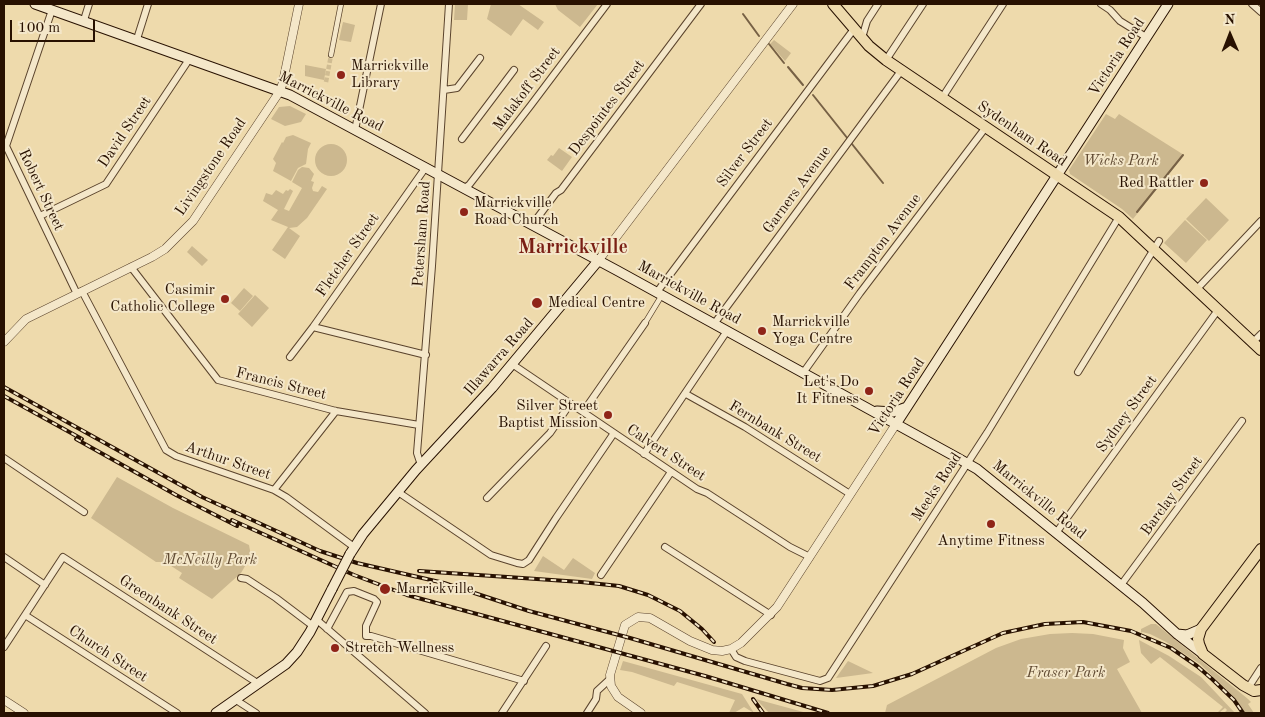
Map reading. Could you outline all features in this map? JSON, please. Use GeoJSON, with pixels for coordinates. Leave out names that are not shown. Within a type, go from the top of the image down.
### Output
{"type":"FeatureCollection","features":[{"type":"Feature","properties":{"kind":"main road","name":"Marrickville Road"},"geometry":{"type":"LineString","coordinates":[[35,4],[290,95],[598,260],[967,463],[977,469],[1158,615],[1177,634],[1248,688]]}},
{"type":"Feature","properties":{"kind":"main road","name":"Sydenham Road"},"geometry":{"type":"LineString","coordinates":[[833,4],[862,38],[886,60],[1156,245],[1196,290],[1261,350]]}},
{"type":"Feature","properties":{"kind":"main road","name":"Victoria Road"},"geometry":{"type":"LineString","coordinates":[[896,424],[1168,4]]}},
{"type":"Feature","properties":{"kind":"main road","name":"Illawarra Road"},"geometry":{"type":"LineString","coordinates":[[216,713],[286,664],[297,652],[315,623],[352,550],[398,492],[512,364],[598,260]]}},
{"type":"Feature","properties":{"kind":"main road"},"geometry":{"type":"LineString","coordinates":[[870,409],[887,412],[906,407]]}},
{"type":"Feature","properties":{"kind":"main road"},"geometry":{"type":"LineString","coordinates":[[1203,654],[1199,644],[1201,629],[1261,549]]}},
{"type":"Feature","properties":{"kind":"main road"},"geometry":{"type":"LineString","coordinates":[[1177,634],[1187,635],[1201,629]]}},
{"type":"Feature","properties":{"kind":"main road"},"geometry":{"type":"LineString","coordinates":[[1248,688],[1254,691],[1261,690]]}},
{"type":"Feature","properties":{"kind":"street"},"geometry":{"type":"LineString","coordinates":[[84,20],[89,4]]}},
{"type":"Feature","properties":{"kind":"street"},"geometry":{"type":"LineString","coordinates":[[137,39],[148,4]]}},
{"type":"Feature","properties":{"kind":"street","name":"Livingstone Road"},"geometry":{"type":"LineString","coordinates":[[5,338],[26,319],[165,249],[193,221],[280,91],[300,4]]}},
{"type":"Feature","properties":{"kind":"street"},"geometry":{"type":"LineString","coordinates":[[331,55],[341,4]]}},
{"type":"Feature","properties":{"kind":"street"},"geometry":{"type":"LineString","coordinates":[[355,130],[381,4]]}},
{"type":"Feature","properties":{"kind":"street","name":"Petersham Road"},"geometry":{"type":"LineString","coordinates":[[421,465],[417,453],[426,355],[449,4]]}},
{"type":"Feature","properties":{"kind":"street","name":"Malakoff Street"},"geometry":{"type":"LineString","coordinates":[[464,188],[469,185],[531,106],[607,4]]}},
{"type":"Feature","properties":{"kind":"street","name":"Despointes Street"},"geometry":{"type":"LineString","coordinates":[[532,225],[556,193],[561,190],[701,4]]}},
{"type":"Feature","properties":{"kind":"street","name":"Illawarra Road"},"geometry":{"type":"LineString","coordinates":[[598,260],[793,4]]}},
{"type":"Feature","properties":{"kind":"street"},"geometry":{"type":"LineString","coordinates":[[862,38],[867,21],[878,4]]}},
{"type":"Feature","properties":{"kind":"street"},"geometry":{"type":"LineString","coordinates":[[886,60],[923,4]]}},
{"type":"Feature","properties":{"kind":"street"},"geometry":{"type":"LineString","coordinates":[[942,98],[1003,4]]}},
{"type":"Feature","properties":{"kind":"street"},"geometry":{"type":"LineString","coordinates":[[1101,4],[1110,10],[1120,21],[1146,37]]}},
{"type":"Feature","properties":{"kind":"street"},"geometry":{"type":"LineString","coordinates":[[1252,4],[1261,12]]}},
{"type":"Feature","properties":{"kind":"street","name":"Robert Street"},"geometry":{"type":"LineString","coordinates":[[52,10],[6,136],[6,146],[79,292]]}},
{"type":"Feature","properties":{"kind":"street"},"geometry":{"type":"LineString","coordinates":[[853,28],[867,21]]}},
{"type":"Feature","properties":{"kind":"street","name":"Silver Street"},"geometry":{"type":"LineString","coordinates":[[659,294],[853,28]]}},
{"type":"Feature","properties":{"kind":"street","name":"David Street"},"geometry":{"type":"LineString","coordinates":[[40,216],[106,184],[190,58]]}},
{"type":"Feature","properties":{"kind":"street"},"geometry":{"type":"LineString","coordinates":[[444,90],[457,88],[480,58]]}},
{"type":"Feature","properties":{"kind":"street"},"geometry":{"type":"LineString","coordinates":[[462,139],[514,70]]}},
{"type":"Feature","properties":{"kind":"street","name":"Garners Avenue"},"geometry":{"type":"LineString","coordinates":[[714,324],[901,71]]}},
{"type":"Feature","properties":{"kind":"street","name":"Frampton Avenue"},"geometry":{"type":"LineString","coordinates":[[803,373],[860,293],[986,128]]}},
{"type":"Feature","properties":{"kind":"street","name":"Fletcher Street"},"geometry":{"type":"LineString","coordinates":[[290,357],[314,327],[426,167]]}},
{"type":"Feature","properties":{"kind":"street","name":"Meeks Road"},"geometry":{"type":"LineString","coordinates":[[731,649],[738,658],[752,663],[820,681],[828,678],[987,433],[1118,218]]}},
{"type":"Feature","properties":{"kind":"street"},"geometry":{"type":"LineString","coordinates":[[1196,290],[1261,221]]}},
{"type":"Feature","properties":{"kind":"street"},"geometry":{"type":"LineString","coordinates":[[1078,372],[1156,245]]}},
{"type":"Feature","properties":{"kind":"street","name":"Francis Street"},"geometry":{"type":"LineString","coordinates":[[131,267],[218,380],[336,411],[420,425]]}},
{"type":"Feature","properties":{"kind":"street","name":"Arthur Street"},"geometry":{"type":"LineString","coordinates":[[79,292],[166,450],[176,456],[274,490],[286,497],[352,550]]}},
{"type":"Feature","properties":{"kind":"street"},"geometry":{"type":"LineString","coordinates":[[583,412],[645,323],[659,294]]}},
{"type":"Feature","properties":{"kind":"street","name":"Sydney Street"},"geometry":{"type":"LineString","coordinates":[[1056,533],[1218,310]]}},
{"type":"Feature","properties":{"kind":"street"},"geometry":{"type":"LineString","coordinates":[[314,327],[426,355]]}},
{"type":"Feature","properties":{"kind":"street"},"geometry":{"type":"LineString","coordinates":[[644,454],[727,331]]}},
{"type":"Feature","properties":{"kind":"street"},"geometry":{"type":"LineString","coordinates":[[1253,342],[1261,334]]}},
{"type":"Feature","properties":{"kind":"street","name":"Calvert Street"},"geometry":{"type":"LineString","coordinates":[[512,364],[697,490],[707,494],[790,547],[810,557]]}},
{"type":"Feature","properties":{"kind":"street","name":"Fernbank Street"},"geometry":{"type":"LineString","coordinates":[[686,394],[745,427],[850,494]]}},
{"type":"Feature","properties":{"kind":"street"},"geometry":{"type":"LineString","coordinates":[[487,498],[550,432],[570,404]]}},
{"type":"Feature","properties":{"kind":"street"},"geometry":{"type":"LineString","coordinates":[[274,490],[336,411]]}},
{"type":"Feature","properties":{"kind":"street","name":"Barclay Street"},"geometry":{"type":"LineString","coordinates":[[1121,585],[1242,421]]}},
{"type":"Feature","properties":{"kind":"street","name":"Victoria Road"},"geometry":{"type":"LineString","coordinates":[[731,649],[741,643],[771,615],[896,424]]}},
{"type":"Feature","properties":{"kind":"street"},"geometry":{"type":"LineString","coordinates":[[398,492],[491,555],[517,564],[526,563],[614,434]]}},
{"type":"Feature","properties":{"kind":"street"},"geometry":{"type":"LineString","coordinates":[[4,458],[84,512]]}},
{"type":"Feature","properties":{"kind":"street"},"geometry":{"type":"LineString","coordinates":[[600,575],[671,472]]}},
{"type":"Feature","properties":{"kind":"street"},"geometry":{"type":"LineString","coordinates":[[664,547],[771,615]]}},
{"type":"Feature","properties":{"kind":"street"},"geometry":{"type":"LineString","coordinates":[[4,557],[45,585],[4,647]]}},
{"type":"Feature","properties":{"kind":"street","name":"Greenbank Street"},"geometry":{"type":"LineString","coordinates":[[45,585],[63,557],[259,684]]}},
{"type":"Feature","properties":{"kind":"street"},"geometry":{"type":"LineString","coordinates":[[241,578],[327,629],[425,713]]}},
{"type":"Feature","properties":{"kind":"street"},"geometry":{"type":"LineString","coordinates":[[327,629],[347,592],[354,591],[374,599],[376,602],[366,626],[366,636],[524,681]]}},
{"type":"Feature","properties":{"kind":"street","name":"Church Street"},"geometry":{"type":"LineString","coordinates":[[25,615],[177,713]]}},
{"type":"Feature","properties":{"kind":"street"},"geometry":{"type":"LineString","coordinates":[[641,713],[618,697],[611,686],[610,679],[624,627],[628,623],[638,617],[650,618],[703,647],[717,651],[731,649]]}},
{"type":"Feature","properties":{"kind":"street"},"geometry":{"type":"LineString","coordinates":[[502,713],[546,646]]}},
{"type":"Feature","properties":{"kind":"street"},"geometry":{"type":"LineString","coordinates":[[1248,688],[1255,674],[1261,668]]}},
{"type":"Feature","properties":{"kind":"street"},"geometry":{"type":"LineString","coordinates":[[587,713],[596,699],[597,691],[610,679]]}},
{"type":"Feature","properties":{"kind":"street"},"geometry":{"type":"LineString","coordinates":[[4,700],[24,713]]}},
{"type":"Feature","properties":{"kind":"street"},"geometry":{"type":"LineString","coordinates":[[236,700],[256,713]]}},
{"type":"Feature","properties":{"kind":"green space"},"geometry":{"type":"Polygon","coordinates":[[[455,4],[468,4],[467,20],[454,20],[455,4]]]}},
{"type":"Feature","properties":{"kind":"green space"},"geometry":{"type":"Polygon","coordinates":[[[491,4],[518,4],[544,22],[538,30],[523,19],[511,36],[487,19],[491,4]]]}},
{"type":"Feature","properties":{"kind":"green space"},"geometry":{"type":"Polygon","coordinates":[[[555,4],[598,4],[580,27],[558,10],[555,4]]]}},
{"type":"Feature","properties":{"kind":"green space"},"geometry":{"type":"Polygon","coordinates":[[[343,22],[355,25],[351,42],[339,40],[343,22]]]}},
{"type":"Feature","properties":{"kind":"green space"},"geometry":{"type":"Polygon","coordinates":[[[774,40],[791,53],[785,61],[770,44],[774,40]]]}},
{"type":"Feature","properties":{"kind":"green space"},"geometry":{"type":"Polygon","coordinates":[[[305,65],[326,69],[324,80],[305,76],[305,65]]]}},
{"type":"Feature","properties":{"kind":"green space"},"geometry":{"type":"Polygon","coordinates":[[[290,106],[306,114],[301,122],[285,126],[271,119],[279,107],[290,106]]]}},
{"type":"Feature","properties":{"kind":"green space","name":"Wicks Park"},"geometry":{"type":"Polygon","coordinates":[[[1106,114],[1115,119],[1119,114],[1184,155],[1133,219],[1122,209],[1070,174],[1069,170],[1106,114]]]}},
{"type":"Feature","properties":{"kind":"green space"},"geometry":{"type":"Polygon","coordinates":[[[293,135],[311,143],[308,149],[306,164],[298,168],[291,181],[273,171],[276,163],[273,159],[286,137],[293,135]]]}},
{"type":"Feature","properties":{"kind":"green space"},"geometry":{"type":"Polygon","coordinates":[[[331,144],[337,145],[342,149],[346,154],[346,166],[342,171],[337,175],[331,176],[325,175],[320,171],[316,166],[315,160],[316,154],[320,149],[325,145],[331,144]]]}},
{"type":"Feature","properties":{"kind":"green space"},"geometry":{"type":"Polygon","coordinates":[[[559,148],[572,157],[562,171],[547,160],[559,148]]]}},
{"type":"Feature","properties":{"kind":"green space"},"geometry":{"type":"Polygon","coordinates":[[[302,167],[309,168],[314,174],[311,181],[314,182],[313,191],[318,192],[322,186],[327,189],[307,218],[297,227],[289,228],[300,236],[285,259],[272,250],[288,227],[271,220],[278,210],[263,201],[266,193],[272,195],[276,190],[283,194],[286,190],[290,189],[293,191],[284,209],[289,211],[302,188],[292,182],[298,170],[302,167]]]}},
{"type":"Feature","properties":{"kind":"green space"},"geometry":{"type":"Polygon","coordinates":[[[1206,198],[1229,220],[1209,241],[1186,219],[1206,198]]]}},
{"type":"Feature","properties":{"kind":"green space"},"geometry":{"type":"Polygon","coordinates":[[[1185,220],[1207,240],[1186,263],[1164,243],[1185,220]]]}},
{"type":"Feature","properties":{"kind":"green space"},"geometry":{"type":"Polygon","coordinates":[[[192,246],[208,260],[202,266],[187,252],[192,246]]]}},
{"type":"Feature","properties":{"kind":"green space"},"geometry":{"type":"Polygon","coordinates":[[[244,288],[253,296],[240,311],[231,303],[244,288]]]}},
{"type":"Feature","properties":{"kind":"green space"},"geometry":{"type":"Polygon","coordinates":[[[255,295],[269,308],[252,327],[238,314],[255,295]]]}},
{"type":"Feature","properties":{"kind":"green space","name":"McNeilly Park"},"geometry":{"type":"Polygon","coordinates":[[[117,477],[173,508],[249,545],[251,556],[241,573],[212,599],[179,578],[182,573],[165,562],[156,562],[91,518],[117,477]]]}},
{"type":"Feature","properties":{"kind":"green space"},"geometry":{"type":"Polygon","coordinates":[[[543,556],[564,570],[573,558],[595,573],[592,579],[534,571],[543,556]]]}},
{"type":"Feature","properties":{"kind":"green space"},"geometry":{"type":"Polygon","coordinates":[[[1151,624],[1156,624],[1248,699],[1251,702],[1248,704],[1254,713],[1245,713],[1232,695],[1200,664],[1166,642],[1150,634],[1141,633],[1141,629],[1151,624]]]}},
{"type":"Feature","properties":{"kind":"green space","name":"Fraser Park"},"geometry":{"type":"Polygon","coordinates":[[[1050,634],[1093,634],[1124,640],[1123,648],[1130,662],[1117,669],[1142,713],[885,713],[887,705],[996,648],[1021,639],[1050,634]]]}},
{"type":"Feature","properties":{"kind":"green space"},"geometry":{"type":"Polygon","coordinates":[[[1139,640],[1169,656],[1201,677],[1235,713],[1224,713],[1227,710],[1225,708],[1217,713],[1223,707],[1160,657],[1151,664],[1141,653],[1139,640]]]}},
{"type":"Feature","properties":{"kind":"green space"},"geometry":{"type":"Polygon","coordinates":[[[623,661],[742,694],[754,713],[744,707],[734,713],[729,713],[735,700],[677,682],[674,686],[620,670],[623,661]]]}},
{"type":"Feature","properties":{"kind":"green space"},"geometry":{"type":"Polygon","coordinates":[[[848,661],[873,673],[836,678],[848,661]]]}},
{"type":"Feature","properties":{"kind":"green space"},"geometry":{"type":"Polygon","coordinates":[[[756,699],[763,701],[807,713],[769,713],[756,699]]]}},
{"type":"Feature","properties":{"kind":"waterway"},"geometry":{"type":"LineString","coordinates":[[743,14],[759,36]]}},
{"type":"Feature","properties":{"kind":"waterway"},"geometry":{"type":"LineString","coordinates":[[769,44],[784,63]]}},
{"type":"Feature","properties":{"kind":"waterway"},"geometry":{"type":"LineString","coordinates":[[788,67],[803,85]]}},
{"type":"Feature","properties":{"kind":"waterway"},"geometry":{"type":"LineString","coordinates":[[813,95],[883,183]]}},
{"type":"Feature","properties":{"kind":"waterway"},"geometry":{"type":"LineString","coordinates":[[1137,212],[1183,155]]}},
{"type":"Feature","properties":{"kind":"tunnel"},"geometry":{"type":"LineString","coordinates":[[326,82],[331,55]]}},
{"type":"Feature","properties":{"kind":"railway"},"geometry":{"type":"LineString","coordinates":[[4,387],[202,497],[320,551],[357,563],[444,583],[529,611],[802,688],[832,690],[873,686],[912,674],[1003,633],[1045,624],[1083,622],[1131,631],[1171,648],[1212,679],[1234,700],[1243,713]]}},
{"type":"Feature","properties":{"kind":"railway"},"geometry":{"type":"LineString","coordinates":[[4,396],[82,439]]}},
{"type":"Feature","properties":{"kind":"railway"},"geometry":{"type":"LineString","coordinates":[[76,439],[176,495],[237,526]]}},
{"type":"Feature","properties":{"kind":"railway"},"geometry":{"type":"LineString","coordinates":[[232,520],[354,575],[407,595],[705,676],[828,713]]}},
{"type":"Feature","properties":{"kind":"railway"},"geometry":{"type":"LineString","coordinates":[[419,571],[619,586],[648,595],[680,611],[702,629],[714,642]]}},
{"type":"Feature","properties":{"kind":"railway"},"geometry":{"type":"LineString","coordinates":[[753,699],[763,713]]}},
{"type":"Feature","properties":{"kind":"place","name":"Marrickville Library"},"geometry":{"type":"Point","coordinates":[341,75]}},
{"type":"Feature","properties":{"kind":"place","name":"Red Rattler"},"geometry":{"type":"Point","coordinates":[1204,183]}},
{"type":"Feature","properties":{"kind":"place","name":"Marrickville Road Church"},"geometry":{"type":"Point","coordinates":[464,212]}},
{"type":"Feature","properties":{"kind":"place","name":"Casimir Catholic College"},"geometry":{"type":"Point","coordinates":[225,299]}},
{"type":"Feature","properties":{"kind":"place","name":"Medical Centre"},"geometry":{"type":"Point","coordinates":[537,303]}},
{"type":"Feature","properties":{"kind":"place","name":"Marrickville Yoga Centre"},"geometry":{"type":"Point","coordinates":[762,331]}},
{"type":"Feature","properties":{"kind":"place","name":"Let's Do It Fitness"},"geometry":{"type":"Point","coordinates":[869,391]}},
{"type":"Feature","properties":{"kind":"place","name":"Silver Street Baptist Mission"},"geometry":{"type":"Point","coordinates":[608,415]}},
{"type":"Feature","properties":{"kind":"place","name":"Anytime Fitness"},"geometry":{"type":"Point","coordinates":[991,524]}},
{"type":"Feature","properties":{"kind":"place","name":"Marrickville"},"geometry":{"type":"Point","coordinates":[385,589]}},
{"type":"Feature","properties":{"kind":"place","name":"Stretch Wellness"},"geometry":{"type":"Point","coordinates":[335,648]}},
{"type":"Feature","properties":{"kind":"district","name":"Marrickville"},"geometry":{"type":"Point","coordinates":[573,248]}}]}
